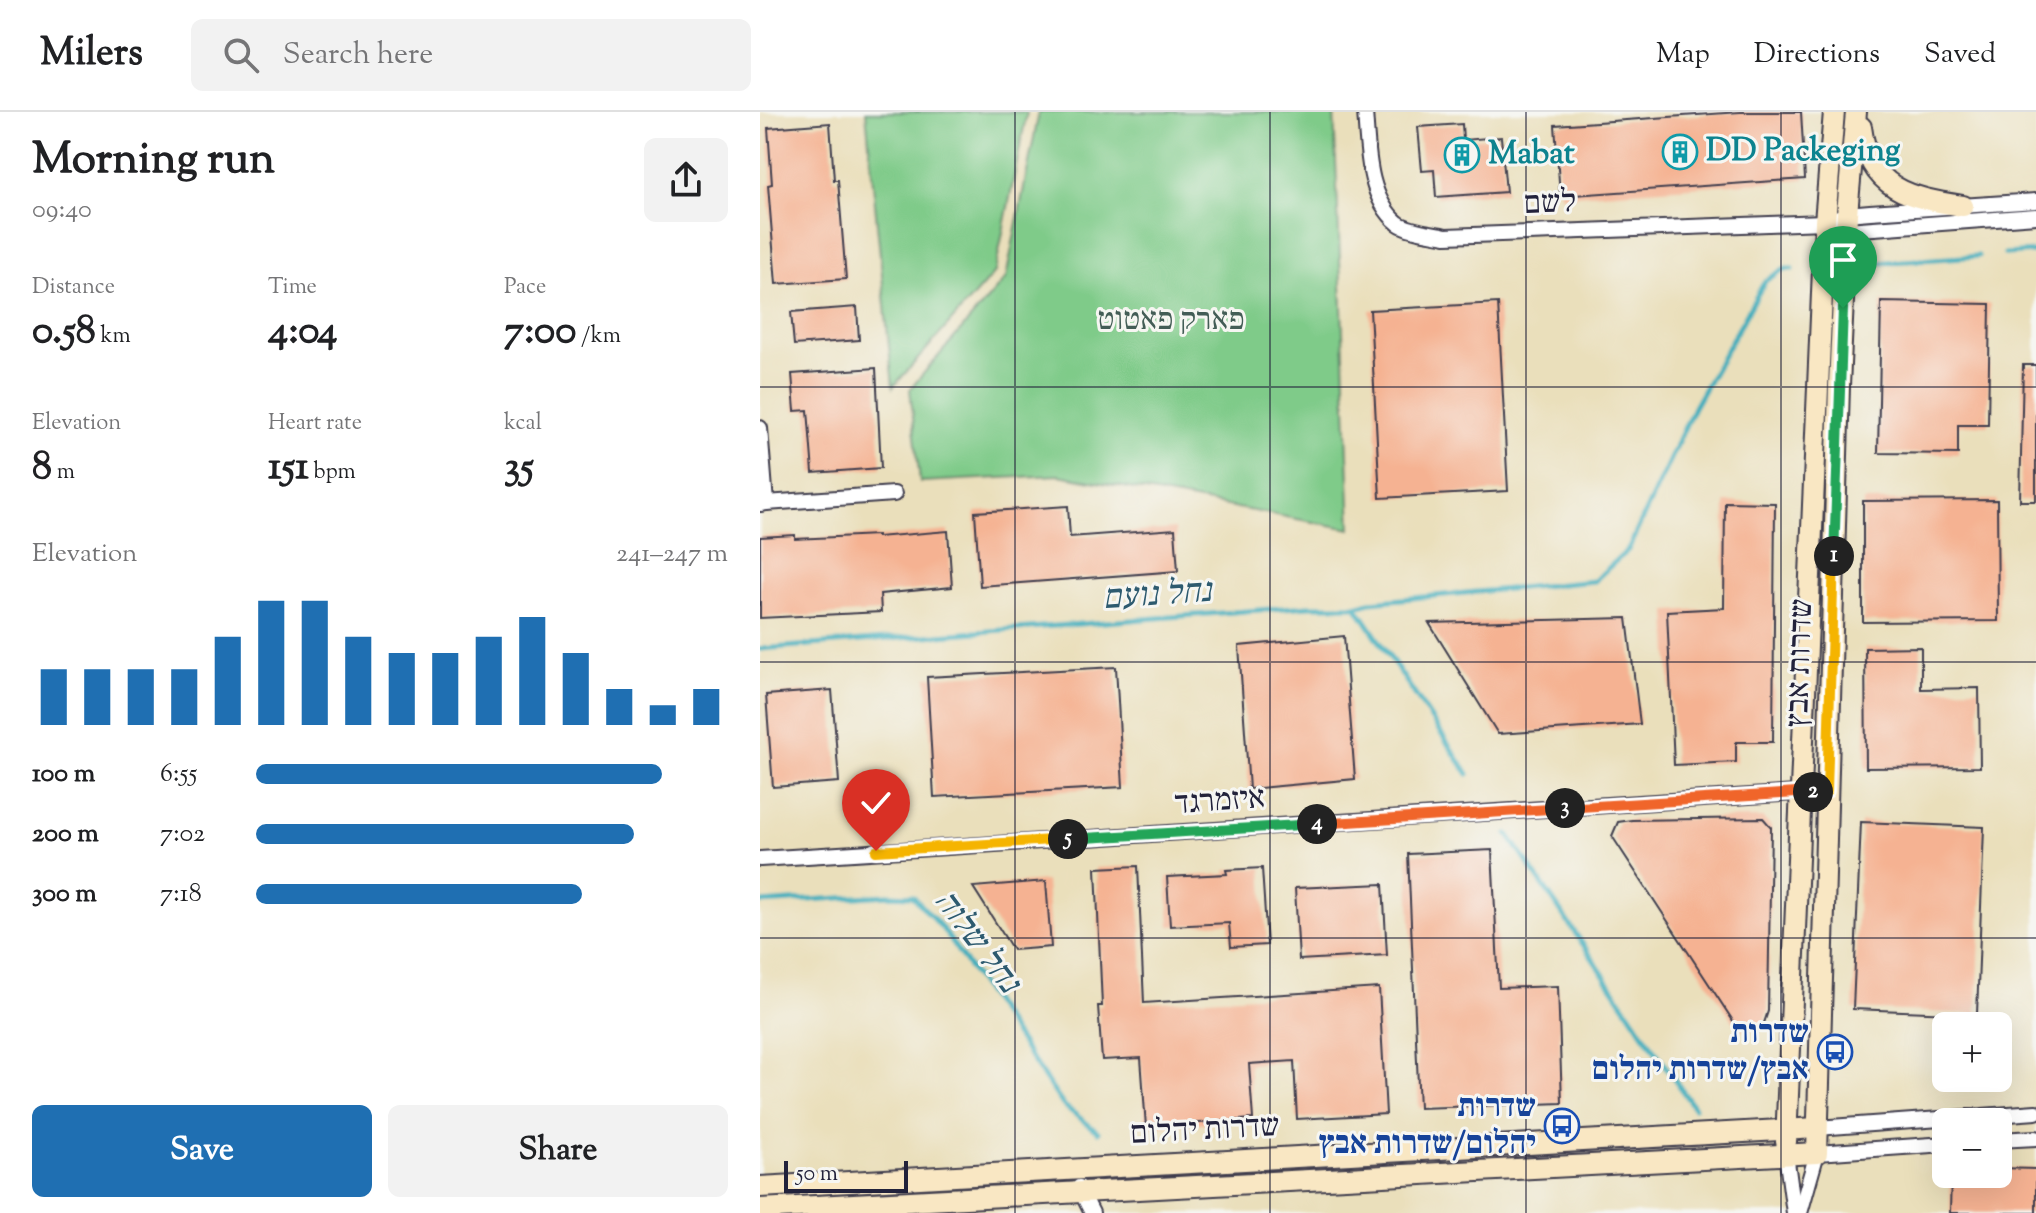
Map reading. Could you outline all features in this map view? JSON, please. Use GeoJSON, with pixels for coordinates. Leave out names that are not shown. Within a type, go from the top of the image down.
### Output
{"type":"FeatureCollection","features":[{"type":"Feature","properties":{"kind":"street","name":"לשם"},"geometry":{"type":"LineString","coordinates":[[1365,112],[1369,157],[1378,199],[1400,225],[1446,236],[2036,216]]}},
{"type":"Feature","properties":{"kind":"street","name":"שדרות אבץ"},"geometry":{"type":"LineString","coordinates":[[1797,1213],[1786,1154],[1786,1129],[1825,222],[1834,112]]}},
{"type":"Feature","properties":{"kind":"street","name":"שדרות אבץ"},"geometry":{"type":"LineString","coordinates":[[1797,1213],[1817,1153],[1839,386],[1847,222],[1857,112]]}},
{"type":"Feature","properties":{"kind":"street"},"geometry":{"type":"LineString","coordinates":[[1857,112],[1870,163],[1886,182],[1908,196],[1963,206]]}},
{"type":"Feature","properties":{"kind":"street","name":"לשם"},"geometry":{"type":"LineString","coordinates":[[1847,222],[1963,206],[2036,201]]}},
{"type":"Feature","properties":{"kind":"street"},"geometry":{"type":"LineString","coordinates":[[760,428],[763,504],[894,494]]}},
{"type":"Feature","properties":{"kind":"street","name":"איזמרגד"},"geometry":{"type":"LineString","coordinates":[[760,859],[1827,791]]}},
{"type":"Feature","properties":{"kind":"street","name":"שדרות יהלום"},"geometry":{"type":"LineString","coordinates":[[760,1187],[1817,1128],[2036,1112]]}},
{"type":"Feature","properties":{"kind":"street"},"geometry":{"type":"LineString","coordinates":[[2012,1139],[2036,1138]]}},
{"type":"Feature","properties":{"kind":"street","name":"שדרות יהלום"},"geometry":{"type":"LineString","coordinates":[[760,1209],[1932,1145]]}},
{"type":"Feature","properties":{"kind":"street"},"geometry":{"type":"LineString","coordinates":[[1071,1168],[1092,1213]]}},
{"type":"Feature","properties":{"kind":"green space"},"geometry":{"type":"Polygon","coordinates":[[[866,112],[1027,112],[995,272],[893,387],[866,112]]]}},
{"type":"Feature","properties":{"kind":"green space","name":"פארק פאטוט"},"geometry":{"type":"Polygon","coordinates":[[[1039,112],[1334,112],[1351,529],[1059,475],[920,482],[910,389],[1006,278],[1039,112]]]}},
{"type":"Feature","properties":{"kind":"building","name":"DD Packeging"},"geometry":{"type":"Polygon","coordinates":[[[1740,112],[1801,112],[1805,179],[1560,196],[1555,125],[1740,112]]]}},
{"type":"Feature","properties":{"kind":"building"},"geometry":{"type":"Polygon","coordinates":[[[830,123],[846,279],[776,284],[768,185],[772,184],[768,128],[830,123]]]}},
{"type":"Feature","properties":{"kind":"building","name":"Mabat"},"geometry":{"type":"Polygon","coordinates":[[[1462,124],[1463,140],[1501,137],[1506,192],[1436,197],[1434,170],[1422,171],[1418,127],[1462,124]]]}},
{"type":"Feature","properties":{"kind":"building"},"geometry":{"type":"Polygon","coordinates":[[[1881,302],[1990,304],[1988,425],[1958,425],[1958,454],[1878,453],[1881,302]]]}},
{"type":"Feature","properties":{"kind":"building"},"geometry":{"type":"Polygon","coordinates":[[[1498,303],[1508,491],[1380,498],[1370,310],[1498,303]]]}},
{"type":"Feature","properties":{"kind":"building"},"geometry":{"type":"Polygon","coordinates":[[[857,307],[859,340],[794,345],[791,312],[857,307]]]}},
{"type":"Feature","properties":{"kind":"building"},"geometry":{"type":"Polygon","coordinates":[[[2023,365],[2036,365],[2036,501],[2020,501],[2023,365]]]}},
{"type":"Feature","properties":{"kind":"building"},"geometry":{"type":"Polygon","coordinates":[[[876,368],[881,468],[813,473],[808,410],[795,411],[792,374],[876,368]]]}},
{"type":"Feature","properties":{"kind":"building"},"geometry":{"type":"Polygon","coordinates":[[[1997,500],[1998,621],[1863,622],[1863,501],[1997,500]]]}},
{"type":"Feature","properties":{"kind":"building"},"geometry":{"type":"Polygon","coordinates":[[[1725,502],[1775,503],[1773,742],[1736,742],[1736,762],[1674,765],[1667,611],[1724,608],[1725,502]]]}},
{"type":"Feature","properties":{"kind":"building"},"geometry":{"type":"Polygon","coordinates":[[[1068,506],[1070,537],[1175,529],[1178,571],[980,586],[975,512],[1068,506]]]}},
{"type":"Feature","properties":{"kind":"building"},"geometry":{"type":"Polygon","coordinates":[[[948,531],[952,587],[880,594],[881,612],[760,618],[760,537],[877,537],[948,531]]]}},
{"type":"Feature","properties":{"kind":"building"},"geometry":{"type":"Polygon","coordinates":[[[1627,618],[1640,724],[1498,734],[1429,623],[1627,618]]]}},
{"type":"Feature","properties":{"kind":"building"},"geometry":{"type":"Polygon","coordinates":[[[1344,636],[1355,779],[1249,789],[1239,646],[1344,636]]]}},
{"type":"Feature","properties":{"kind":"building"},"geometry":{"type":"Polygon","coordinates":[[[1921,647],[1921,689],[1979,688],[1980,767],[1866,768],[1865,648],[1921,647]]]}},
{"type":"Feature","properties":{"kind":"building"},"geometry":{"type":"Polygon","coordinates":[[[1116,667],[1123,787],[934,797],[927,677],[1116,667]]]}},
{"type":"Feature","properties":{"kind":"building"},"geometry":{"type":"Polygon","coordinates":[[[832,690],[839,782],[773,787],[766,695],[832,690]]]}},
{"type":"Feature","properties":{"kind":"building"},"geometry":{"type":"Polygon","coordinates":[[[1763,818],[1771,827],[1768,1011],[1764,1023],[1752,1030],[1739,1030],[1612,836],[1618,822],[1632,820],[1763,818]]]}},
{"type":"Feature","properties":{"kind":"building"},"geometry":{"type":"Polygon","coordinates":[[[1861,822],[1984,827],[1977,1012],[1853,1009],[1861,822]]]}},
{"type":"Feature","properties":{"kind":"building"},"geometry":{"type":"Polygon","coordinates":[[[1492,850],[1499,988],[1558,986],[1562,1103],[1419,1108],[1408,854],[1492,850]]]}},
{"type":"Feature","properties":{"kind":"building"},"geometry":{"type":"Polygon","coordinates":[[[1138,866],[1144,1003],[1379,988],[1386,1114],[1297,1119],[1294,1061],[1249,1064],[1253,1119],[1146,1127],[1141,1058],[1102,1060],[1098,1006],[1102,1006],[1096,868],[1138,866]]]}},
{"type":"Feature","properties":{"kind":"building"},"geometry":{"type":"Polygon","coordinates":[[[1262,868],[1267,945],[1231,947],[1229,923],[1170,926],[1167,877],[1227,874],[1226,870],[1262,868]]]}},
{"type":"Feature","properties":{"kind":"building"},"geometry":{"type":"Polygon","coordinates":[[[1046,881],[1051,947],[1013,950],[973,887],[1046,881]]]}},
{"type":"Feature","properties":{"kind":"building"},"geometry":{"type":"Polygon","coordinates":[[[1383,884],[1387,955],[1299,960],[1295,888],[1383,884]]]}},
{"type":"Feature","properties":{"kind":"building"},"geometry":{"type":"Polygon","coordinates":[[[2012,1168],[2036,1169],[2036,1213],[1950,1213],[1951,1188],[2012,1188],[2012,1168]]]}},
{"type":"Feature","properties":{"kind":"waterway"},"geometry":{"type":"LineString","coordinates":[[2005,254],[2036,252]]}},
{"type":"Feature","properties":{"kind":"waterway"},"geometry":{"type":"LineString","coordinates":[[1860,264],[1978,256]]}},
{"type":"Feature","properties":{"kind":"waterway"},"geometry":{"type":"LineString","coordinates":[[1356,606],[1370,602],[1594,581],[1628,550],[1694,407],[1765,281],[1784,269],[1793,269]]}},
{"type":"Feature","properties":{"kind":"waterway","name":"נחל נועם"},"geometry":{"type":"LineString","coordinates":[[760,649],[1309,606],[1356,606],[1468,774]]}},
{"type":"Feature","properties":{"kind":"waterway","name":"נחל נועם"},"geometry":{"type":"LineString","coordinates":[[1508,834],[1694,1108]]}},
{"type":"Feature","properties":{"kind":"waterway","name":"נחל שלוה"},"geometry":{"type":"LineString","coordinates":[[760,903],[913,896],[942,928],[1063,1105],[1098,1132]]}},
{"type":"Feature","properties":{"kind":"place","name":"DD Packeging"},"geometry":{"type":"Point","coordinates":[1680,152]}},
{"type":"Feature","properties":{"kind":"place","name":"Mabat"},"geometry":{"type":"Point","coordinates":[1462,155]}},
{"type":"Feature","properties":{"kind":"place","name":"שדרות אבץ/שדרות יהלום"},"geometry":{"type":"Point","coordinates":[1835,1052]}},
{"type":"Feature","properties":{"kind":"place","name":"שדרות יהלום/שדרות אבץ"},"geometry":{"type":"Point","coordinates":[1562,1126]}},
{"type":"Feature","properties":{"kind":"route"},"geometry":{"type":"LineString","coordinates":[[876,851],[1827,791],[1843,308]]}}]}
